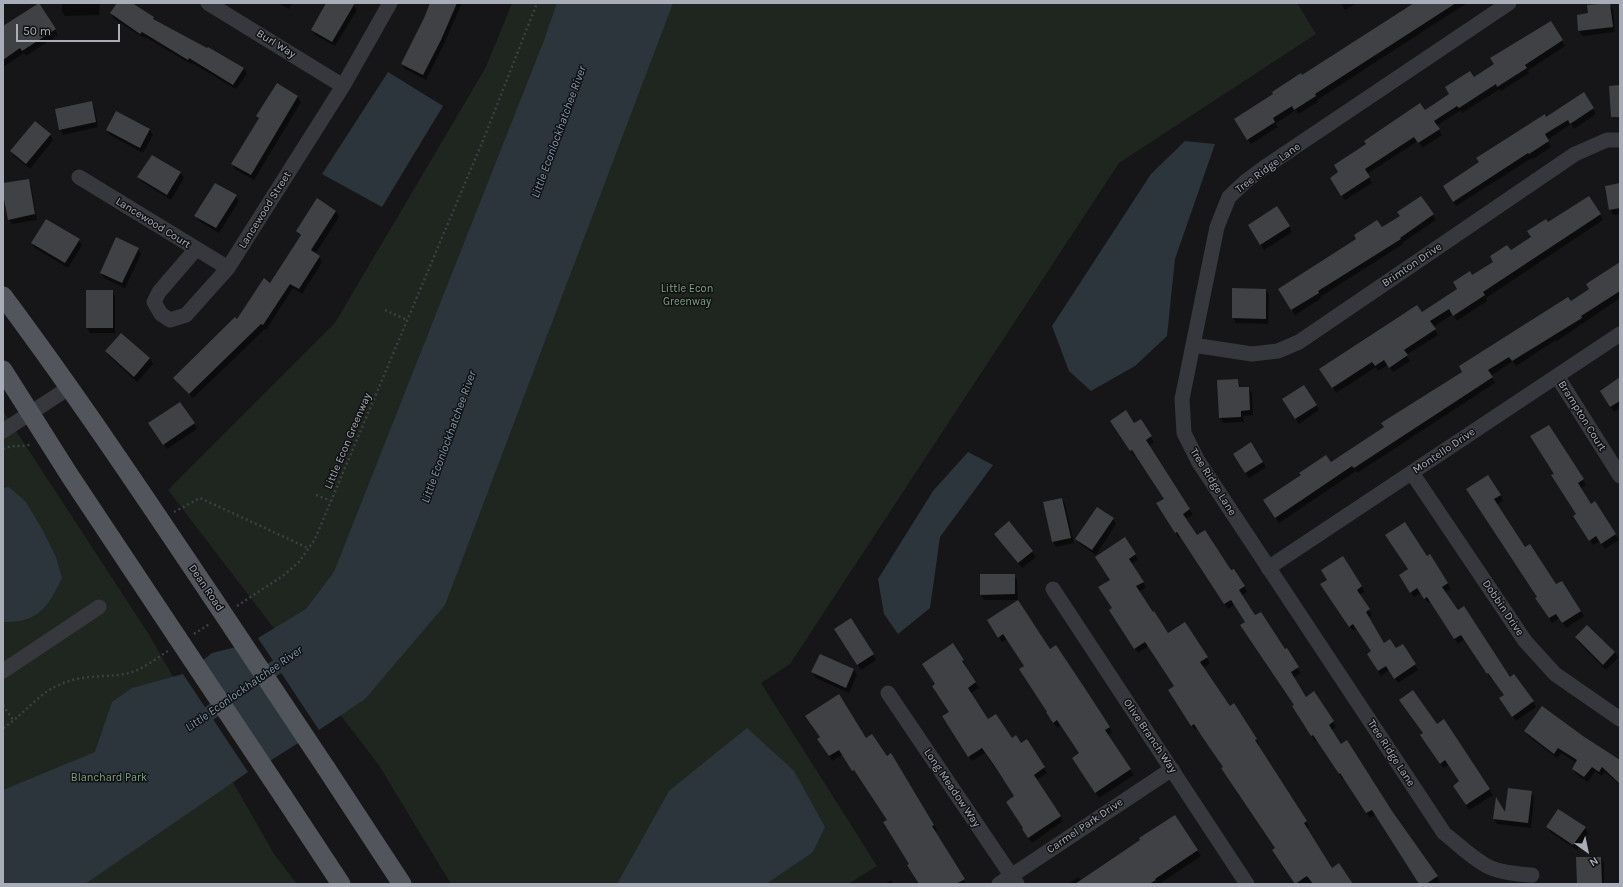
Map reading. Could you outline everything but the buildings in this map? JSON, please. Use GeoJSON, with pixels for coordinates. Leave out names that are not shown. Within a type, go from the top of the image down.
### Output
{"type":"FeatureCollection","features":[{"type":"Feature","properties":{"kind":"main road","name":"Dean Road"},"geometry":{"type":"LineString","coordinates":[[3,296],[70,387],[221,614],[326,768],[402,884]]}},
{"type":"Feature","properties":{"kind":"main road"},"geometry":{"type":"LineString","coordinates":[[3,370],[341,884]]}},
{"type":"Feature","properties":{"kind":"street","name":"Burl Way"},"geometry":{"type":"LineString","coordinates":[[208,3],[343,86]]}},
{"type":"Feature","properties":{"kind":"street","name":"Lancewood Street"},"geometry":{"type":"LineString","coordinates":[[196,249],[159,292],[154,302],[161,314],[170,320],[186,315],[228,268],[343,86],[390,3]]}},
{"type":"Feature","properties":{"kind":"street","name":"Tree Ridge Lane"},"geometry":{"type":"LineString","coordinates":[[1509,3],[1265,167],[1246,181],[1229,198],[1217,227],[1182,399],[1184,433],[1198,461],[1444,833],[1470,854],[1490,867],[1509,872],[1532,875]]}},
{"type":"Feature","properties":{"kind":"street","name":"Brimton Drive"},"geometry":{"type":"LineString","coordinates":[[1193,345],[1252,354],[1278,350],[1299,342],[1575,154],[1607,140],[1620,140]]}},
{"type":"Feature","properties":{"kind":"street","name":"Lancewood Court"},"geometry":{"type":"LineString","coordinates":[[79,177],[228,268]]}},
{"type":"Feature","properties":{"kind":"street","name":"Montello Drive"},"geometry":{"type":"LineString","coordinates":[[1268,568],[1620,334]]}},
{"type":"Feature","properties":{"kind":"street","name":"Brampton Court"},"geometry":{"type":"LineString","coordinates":[[1557,376],[1620,476]]}},
{"type":"Feature","properties":{"kind":"street"},"geometry":{"type":"LineString","coordinates":[[3,431],[70,387]]}},
{"type":"Feature","properties":{"kind":"street","name":"Dobbin Drive"},"geometry":{"type":"LineString","coordinates":[[1412,473],[1525,641],[1555,674],[1620,719]]}},
{"type":"Feature","properties":{"kind":"street","name":"Olive Branch Way"},"geometry":{"type":"LineString","coordinates":[[1052,590],[1172,769],[1246,884]]}},
{"type":"Feature","properties":{"kind":"street"},"geometry":{"type":"LineString","coordinates":[[3,671],[99,607]]}},
{"type":"Feature","properties":{"kind":"street","name":"Long Meadow Way"},"geometry":{"type":"LineString","coordinates":[[888,693],[1014,880]]}},
{"type":"Feature","properties":{"kind":"street","name":"Carmel Park Drive"},"geometry":{"type":"LineString","coordinates":[[999,884],[1014,880],[1172,769]]}},
{"type":"Feature","properties":{"kind":"path","name":"Little Econ Greenway"},"geometry":{"type":"LineString","coordinates":[[3,728],[38,698],[59,684],[87,676],[120,675],[132,672],[284,575],[299,562],[315,539],[484,138],[537,3]]}},
{"type":"Feature","properties":{"kind":"path"},"geometry":{"type":"LineString","coordinates":[[385,310],[407,320]]}},
{"type":"Feature","properties":{"kind":"path"},"geometry":{"type":"LineString","coordinates":[[3,449],[11,446],[26,446],[31,444]]}},
{"type":"Feature","properties":{"kind":"path"},"geometry":{"type":"LineString","coordinates":[[316,496],[331,501]]}},
{"type":"Feature","properties":{"kind":"path"},"geometry":{"type":"LineString","coordinates":[[174,512],[200,498],[308,548]]}},
{"type":"Feature","properties":{"kind":"path"},"geometry":{"type":"LineString","coordinates":[[3,705],[13,720]]}},
{"type":"Feature","properties":{"kind":"green space","name":"Little Econ Greenway"},"geometry":{"type":"Polygon","coordinates":[[[512,3],[1297,3],[1316,34],[1119,163],[790,664],[761,683],[877,866],[848,884],[451,884],[378,764],[168,490],[335,323],[486,67],[512,3]]]}},
{"type":"Feature","properties":{"kind":"green space","name":"Blanchard Park"},"geometry":{"type":"Polygon","coordinates":[[[3,411],[148,633],[274,854],[297,884],[3,884],[3,411]]]}},
{"type":"Feature","properties":{"kind":"water"},"geometry":{"type":"Polygon","coordinates":[[[557,3],[673,3],[445,605],[365,699],[319,730],[258,638],[306,609],[334,572],[543,43],[557,3]]]}},
{"type":"Feature","properties":{"kind":"water"},"geometry":{"type":"Polygon","coordinates":[[[388,72],[443,106],[382,207],[322,174],[388,72]]]}},
{"type":"Feature","properties":{"kind":"water"},"geometry":{"type":"Polygon","coordinates":[[[1185,141],[1215,144],[1175,259],[1167,336],[1135,366],[1091,391],[1069,371],[1052,326],[1151,174],[1185,141]]]}},
{"type":"Feature","properties":{"kind":"water"},"geometry":{"type":"Polygon","coordinates":[[[968,452],[993,465],[940,537],[930,608],[898,634],[884,614],[878,579],[933,491],[968,452]]]}},
{"type":"Feature","properties":{"kind":"water"},"geometry":{"type":"Polygon","coordinates":[[[9,487],[26,502],[43,531],[56,557],[62,578],[52,597],[40,611],[25,620],[3,622],[3,488],[9,487]]]}},
{"type":"Feature","properties":{"kind":"water"},"geometry":{"type":"Polygon","coordinates":[[[244,645],[306,738],[262,766],[196,666],[212,653],[244,645]]]}},
{"type":"Feature","properties":{"kind":"water"},"geometry":{"type":"Polygon","coordinates":[[[183,674],[248,772],[85,884],[3,884],[3,790],[95,752],[112,702],[132,688],[183,674]]]}},
{"type":"Feature","properties":{"kind":"water"},"geometry":{"type":"Polygon","coordinates":[[[747,728],[794,771],[825,827],[813,852],[766,884],[617,884],[669,791],[747,728]]]}},
{"type":"Feature","properties":{"kind":"waterway","name":"Little Econlockhatchee River"},"geometry":{"type":"LineString","coordinates":[[256,681],[294,655]]}},
{"type":"Feature","properties":{"kind":"waterway","name":"Little Econlockhatchee River"},"geometry":{"type":"LineString","coordinates":[[193,725],[231,698]]}}]}
